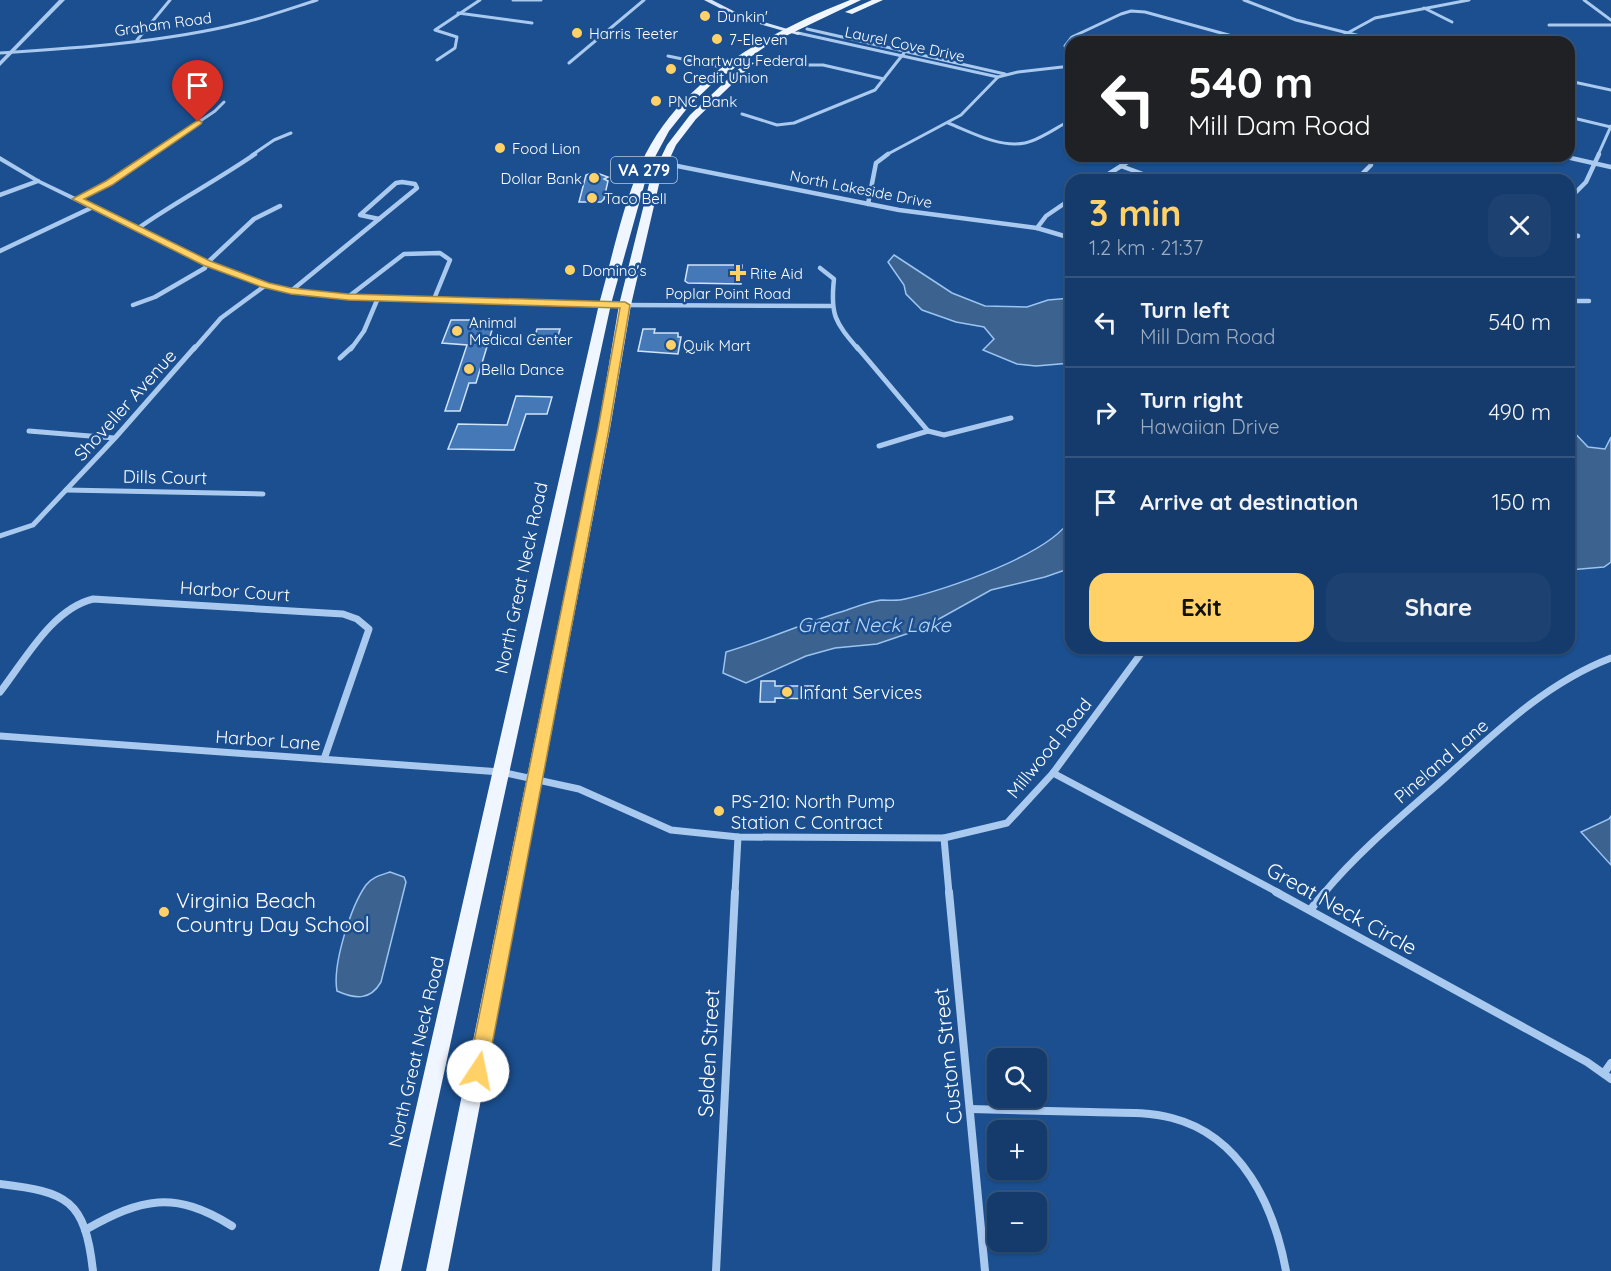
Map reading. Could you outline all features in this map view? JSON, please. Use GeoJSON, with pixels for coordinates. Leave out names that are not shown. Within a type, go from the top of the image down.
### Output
{"type":"FeatureCollection","features":[{"type":"Feature","properties":{"kind":"main road"},"geometry":{"type":"LineString","coordinates":[[707,0],[741,17],[793,30]]}},
{"type":"Feature","properties":{"kind":"main road"},"geometry":{"type":"LineString","coordinates":[[724,0],[793,30]]}},
{"type":"Feature","properties":{"kind":"main road","name":"North Great Neck Road"},"geometry":{"type":"LineString","coordinates":[[390,1271],[605,304],[625,225],[647,160],[676,116],[726,68],[793,30],[857,0]]}},
{"type":"Feature","properties":{"kind":"main road","name":"North Great Neck Road"},"geometry":{"type":"LineString","coordinates":[[437,1271],[603,429],[625,305],[650,197],[672,145],[713,95],[793,30],[807,29],[879,0]]}},
{"type":"Feature","properties":{"kind":"street"},"geometry":{"type":"LineString","coordinates":[[0,64],[62,0]]}},
{"type":"Feature","properties":{"kind":"street"},"geometry":{"type":"LineString","coordinates":[[137,40],[170,0]]}},
{"type":"Feature","properties":{"kind":"street","name":"Graham Road"},"geometry":{"type":"LineString","coordinates":[[0,53],[52,51],[232,26],[317,0]]}},
{"type":"Feature","properties":{"kind":"street"},"geometry":{"type":"LineString","coordinates":[[437,60],[455,48],[457,37],[435,30],[480,0]]}},
{"type":"Feature","properties":{"kind":"street"},"geometry":{"type":"LineString","coordinates":[[513,0],[541,0]]}},
{"type":"Feature","properties":{"kind":"street"},"geometry":{"type":"LineString","coordinates":[[569,63],[644,0]]}},
{"type":"Feature","properties":{"kind":"street"},"geometry":{"type":"LineString","coordinates":[[1244,0],[1287,17],[1355,36]]}},
{"type":"Feature","properties":{"kind":"street"},"geometry":{"type":"LineString","coordinates":[[1248,2],[1261,0]]}},
{"type":"Feature","properties":{"kind":"street"},"geometry":{"type":"LineString","coordinates":[[1342,36],[1375,18],[1469,0]]}},
{"type":"Feature","properties":{"kind":"street"},"geometry":{"type":"LineString","coordinates":[[1584,0],[1611,20]]}},
{"type":"Feature","properties":{"kind":"street"},"geometry":{"type":"LineString","coordinates":[[1424,8],[1452,22]]}},
{"type":"Feature","properties":{"kind":"street"},"geometry":{"type":"LineString","coordinates":[[1075,36],[1131,11],[1145,12],[1232,36]]}},
{"type":"Feature","properties":{"kind":"street"},"geometry":{"type":"LineString","coordinates":[[458,13],[532,23]]}},
{"type":"Feature","properties":{"kind":"street"},"geometry":{"type":"LineString","coordinates":[[1549,25],[1611,26]]}},
{"type":"Feature","properties":{"kind":"street","name":"Laurel Cove Drive"},"geometry":{"type":"LineString","coordinates":[[807,29],[1006,74]]}},
{"type":"Feature","properties":{"kind":"street","name":"Laurel Cove Drive"},"geometry":{"type":"LineString","coordinates":[[793,30],[998,77],[1065,67]]}},
{"type":"Feature","properties":{"kind":"street"},"geometry":{"type":"LineString","coordinates":[[742,114],[777,125],[794,123],[869,93],[907,51]]}},
{"type":"Feature","properties":{"kind":"street"},"geometry":{"type":"LineString","coordinates":[[668,56],[726,68]]}},
{"type":"Feature","properties":{"kind":"street"},"geometry":{"type":"LineString","coordinates":[[801,65],[823,65],[884,79]]}},
{"type":"Feature","properties":{"kind":"street"},"geometry":{"type":"LineString","coordinates":[[868,204],[876,163],[890,152],[948,123],[969,108],[998,77]]}},
{"type":"Feature","properties":{"kind":"street"},"geometry":{"type":"LineString","coordinates":[[1575,82],[1611,90]]}},
{"type":"Feature","properties":{"kind":"street"},"geometry":{"type":"LineString","coordinates":[[77,199],[109,183],[215,111],[224,102]]}},
{"type":"Feature","properties":{"kind":"street"},"geometry":{"type":"LineString","coordinates":[[1575,118],[1611,126],[1586,182],[1575,194]]}},
{"type":"Feature","properties":{"kind":"street"},"geometry":{"type":"LineString","coordinates":[[948,123],[998,141],[1020,144],[1027,143],[1065,123]]}},
{"type":"Feature","properties":{"kind":"street"},"geometry":{"type":"LineString","coordinates":[[137,229],[172,204],[218,180],[274,140],[291,134]]}},
{"type":"Feature","properties":{"kind":"street"},"geometry":{"type":"LineString","coordinates":[[0,158],[38,181],[207,263],[266,285],[291,291],[348,297],[625,305]]}},
{"type":"Feature","properties":{"kind":"street"},"geometry":{"type":"LineString","coordinates":[[1575,159],[1611,167]]}},
{"type":"Feature","properties":{"kind":"street","name":"North Lakeside Drive"},"geometry":{"type":"LineString","coordinates":[[647,160],[664,161],[868,204],[1037,228],[1065,236]]}},
{"type":"Feature","properties":{"kind":"street"},"geometry":{"type":"LineString","coordinates":[[1108,174],[1127,162]]}},
{"type":"Feature","properties":{"kind":"street"},"geometry":{"type":"LineString","coordinates":[[1362,174],[1371,165],[1370,162]]}},
{"type":"Feature","properties":{"kind":"street"},"geometry":{"type":"LineString","coordinates":[[1121,166],[1143,174]]}},
{"type":"Feature","properties":{"kind":"street"},"geometry":{"type":"LineString","coordinates":[[0,195],[38,181]]}},
{"type":"Feature","properties":{"kind":"street"},"geometry":{"type":"LineString","coordinates":[[291,291],[417,188],[417,186],[402,182],[396,183],[360,213],[362,216],[379,219]]}},
{"type":"Feature","properties":{"kind":"street"},"geometry":{"type":"LineString","coordinates":[[1037,228],[1046,216],[1065,203]]}},
{"type":"Feature","properties":{"kind":"street"},"geometry":{"type":"LineString","coordinates":[[134,305],[155,297],[205,268],[207,263],[254,219],[280,206]]}},
{"type":"Feature","properties":{"kind":"street"},"geometry":{"type":"LineString","coordinates":[[0,251],[93,207]]}},
{"type":"Feature","properties":{"kind":"street"},"geometry":{"type":"LineString","coordinates":[[348,297],[398,256],[413,252],[440,253],[450,260],[434,299]]}},
{"type":"Feature","properties":{"kind":"street"},"geometry":{"type":"LineString","coordinates":[[820,268],[834,279],[831,306],[846,336],[928,431]]}},
{"type":"Feature","properties":{"kind":"street","name":"Shoveller Avenue"},"geometry":{"type":"LineString","coordinates":[[0,536],[33,525],[221,318],[266,285]]}},
{"type":"Feature","properties":{"kind":"street"},"geometry":{"type":"LineString","coordinates":[[340,358],[356,345],[378,298]]}},
{"type":"Feature","properties":{"kind":"street"},"geometry":{"type":"LineString","coordinates":[[1575,301],[1589,301]]}},
{"type":"Feature","properties":{"kind":"street","name":"Poplar Point Road"},"geometry":{"type":"LineString","coordinates":[[625,305],[831,306]]}},
{"type":"Feature","properties":{"kind":"street"},"geometry":{"type":"LineString","coordinates":[[879,446],[928,431],[944,435],[1011,418]]}},
{"type":"Feature","properties":{"kind":"street"},"geometry":{"type":"LineString","coordinates":[[29,431],[114,438]]}},
{"type":"Feature","properties":{"kind":"street","name":"Dills Court"},"geometry":{"type":"LineString","coordinates":[[66,490],[263,494]]}},
{"type":"Feature","properties":{"kind":"street","name":"Harbor Court"},"geometry":{"type":"LineString","coordinates":[[0,692],[55,620],[66,610],[88,599],[111,598],[343,614],[358,619],[369,629],[324,759]]}},
{"type":"Feature","properties":{"kind":"street","name":"Millwood Road"},"geometry":{"type":"LineString","coordinates":[[533,779],[579,789],[672,831],[738,837],[944,838],[1006,823],[1053,772],[1141,654]]}},
{"type":"Feature","properties":{"kind":"street","name":"Pineland Lane"},"geometry":{"type":"LineString","coordinates":[[1310,910],[1338,874],[1370,843],[1522,710],[1553,685],[1576,672],[1611,658]]}},
{"type":"Feature","properties":{"kind":"street","name":"Harbor Lane"},"geometry":{"type":"LineString","coordinates":[[0,736],[501,771],[533,779]]}},
{"type":"Feature","properties":{"kind":"street","name":"Great Neck Circle"},"geometry":{"type":"LineString","coordinates":[[1053,772],[1310,910],[1607,1076]]}},
{"type":"Feature","properties":{"kind":"street","name":"Selden Street"},"geometry":{"type":"LineString","coordinates":[[716,1271],[738,837]]}},
{"type":"Feature","properties":{"kind":"street","name":"Custom Street"},"geometry":{"type":"LineString","coordinates":[[944,838],[986,1271]]}},
{"type":"Feature","properties":{"kind":"street"},"geometry":{"type":"LineString","coordinates":[[1607,1076],[1611,1063]]}},
{"type":"Feature","properties":{"kind":"street"},"geometry":{"type":"LineString","coordinates":[[970,1109],[1141,1114],[1173,1118],[1195,1127],[1228,1151],[1251,1176],[1266,1201],[1276,1228],[1286,1271]]}},
{"type":"Feature","properties":{"kind":"street"},"geometry":{"type":"LineString","coordinates":[[0,1184],[37,1189],[67,1200],[85,1230],[91,1247],[93,1271]]}},
{"type":"Feature","properties":{"kind":"street"},"geometry":{"type":"LineString","coordinates":[[85,1230],[110,1215],[151,1201],[174,1201],[197,1207],[232,1226]]}},
{"type":"Feature","properties":{"kind":"water"},"geometry":{"type":"Polygon","coordinates":[[[894,255],[952,293],[985,306],[1027,307],[1048,300],[1065,299],[1065,364],[1036,366],[1017,364],[983,350],[994,339],[984,327],[956,322],[922,310],[906,294],[904,285],[888,262],[894,255]]]}},
{"type":"Feature","properties":{"kind":"water"},"geometry":{"type":"Polygon","coordinates":[[[1575,433],[1588,447],[1605,449],[1611,437],[1611,562],[1604,567],[1575,569],[1575,433]]]}},
{"type":"Feature","properties":{"kind":"water","name":"Great Neck Lake"},"geometry":{"type":"Polygon","coordinates":[[[1065,525],[1065,570],[991,590],[921,629],[877,644],[835,648],[806,656],[746,683],[723,673],[726,652],[873,601],[905,599],[970,579],[1021,557],[1043,545],[1065,525]]]}},
{"type":"Feature","properties":{"kind":"water"},"geometry":{"type":"Polygon","coordinates":[[[1611,816],[1611,865],[1581,832],[1611,816]]]}},
{"type":"Feature","properties":{"kind":"water"},"geometry":{"type":"Polygon","coordinates":[[[390,872],[404,877],[406,882],[381,982],[372,993],[362,997],[350,996],[337,991],[337,966],[344,936],[354,907],[368,882],[390,872]]]}},
{"type":"Feature","properties":{"kind":"building"},"geometry":{"type":"Polygon","coordinates":[[[594,172],[608,177],[604,179],[608,181],[604,199],[601,202],[579,202],[586,175],[594,172]]]}},
{"type":"Feature","properties":{"kind":"building","name":"Rite Aid"},"geometry":{"type":"Polygon","coordinates":[[[688,265],[742,265],[741,284],[688,283],[685,281],[688,265]]]}},
{"type":"Feature","properties":{"kind":"building"},"geometry":{"type":"Polygon","coordinates":[[[451,320],[495,320],[476,383],[469,383],[460,411],[445,411],[467,345],[442,343],[451,320]]]}},
{"type":"Feature","properties":{"kind":"building"},"geometry":{"type":"Polygon","coordinates":[[[537,329],[560,329],[556,343],[533,343],[537,329]]]}},
{"type":"Feature","properties":{"kind":"building"},"geometry":{"type":"Polygon","coordinates":[[[643,329],[655,329],[654,333],[678,333],[678,337],[681,337],[678,354],[638,351],[643,329]]]}},
{"type":"Feature","properties":{"kind":"building"},"geometry":{"type":"Polygon","coordinates":[[[516,396],[552,397],[547,414],[526,414],[514,450],[448,449],[458,424],[507,425],[516,396]]]}},
{"type":"Feature","properties":{"kind":"building","name":"Infant Services"},"geometry":{"type":"Polygon","coordinates":[[[761,681],[775,681],[775,686],[814,686],[814,699],[775,698],[775,702],[760,702],[761,681]]]}},
{"type":"Feature","properties":{"kind":"place","name":"Dunkin'"},"geometry":{"type":"Point","coordinates":[705,16]}},
{"type":"Feature","properties":{"kind":"place","name":"Harris Teeter"},"geometry":{"type":"Point","coordinates":[577,33]}},
{"type":"Feature","properties":{"kind":"place","name":"7-Eleven"},"geometry":{"type":"Point","coordinates":[717,39]}},
{"type":"Feature","properties":{"kind":"place","name":"Chartway Federal Credit Union"},"geometry":{"type":"Point","coordinates":[671,69]}},
{"type":"Feature","properties":{"kind":"place","name":"PNC Bank"},"geometry":{"type":"Point","coordinates":[656,101]}},
{"type":"Feature","properties":{"kind":"place","name":"Food Lion"},"geometry":{"type":"Point","coordinates":[500,148]}},
{"type":"Feature","properties":{"kind":"place","name":"Dollar Bank"},"geometry":{"type":"Point","coordinates":[594,178]}},
{"type":"Feature","properties":{"kind":"place","name":"Taco Bell"},"geometry":{"type":"Point","coordinates":[592,198]}},
{"type":"Feature","properties":{"kind":"place","name":"Domino's"},"geometry":{"type":"Point","coordinates":[570,270]}},
{"type":"Feature","properties":{"kind":"place","name":"Rite Aid"},"geometry":{"type":"Point","coordinates":[738,273]}},
{"type":"Feature","properties":{"kind":"place","name":"Animal Medical Center"},"geometry":{"type":"Point","coordinates":[457,331]}},
{"type":"Feature","properties":{"kind":"place","name":"Quik Mart"},"geometry":{"type":"Point","coordinates":[671,345]}},
{"type":"Feature","properties":{"kind":"place","name":"Bella Dance"},"geometry":{"type":"Point","coordinates":[469,369]}},
{"type":"Feature","properties":{"kind":"place","name":"Infant Services"},"geometry":{"type":"Point","coordinates":[787,692]}},
{"type":"Feature","properties":{"kind":"place","name":"PS-210: North Pump Station C Contract"},"geometry":{"type":"Point","coordinates":[719,811]}},
{"type":"Feature","properties":{"kind":"place","name":"Virginia Beach Country Day School"},"geometry":{"type":"Point","coordinates":[164,912]}},
{"type":"Feature","properties":{"kind":"route"},"geometry":{"type":"LineString","coordinates":[[198,122],[109,183],[77,199],[207,263],[266,285],[291,291],[348,297],[625,305],[478,1071]]}}]}
